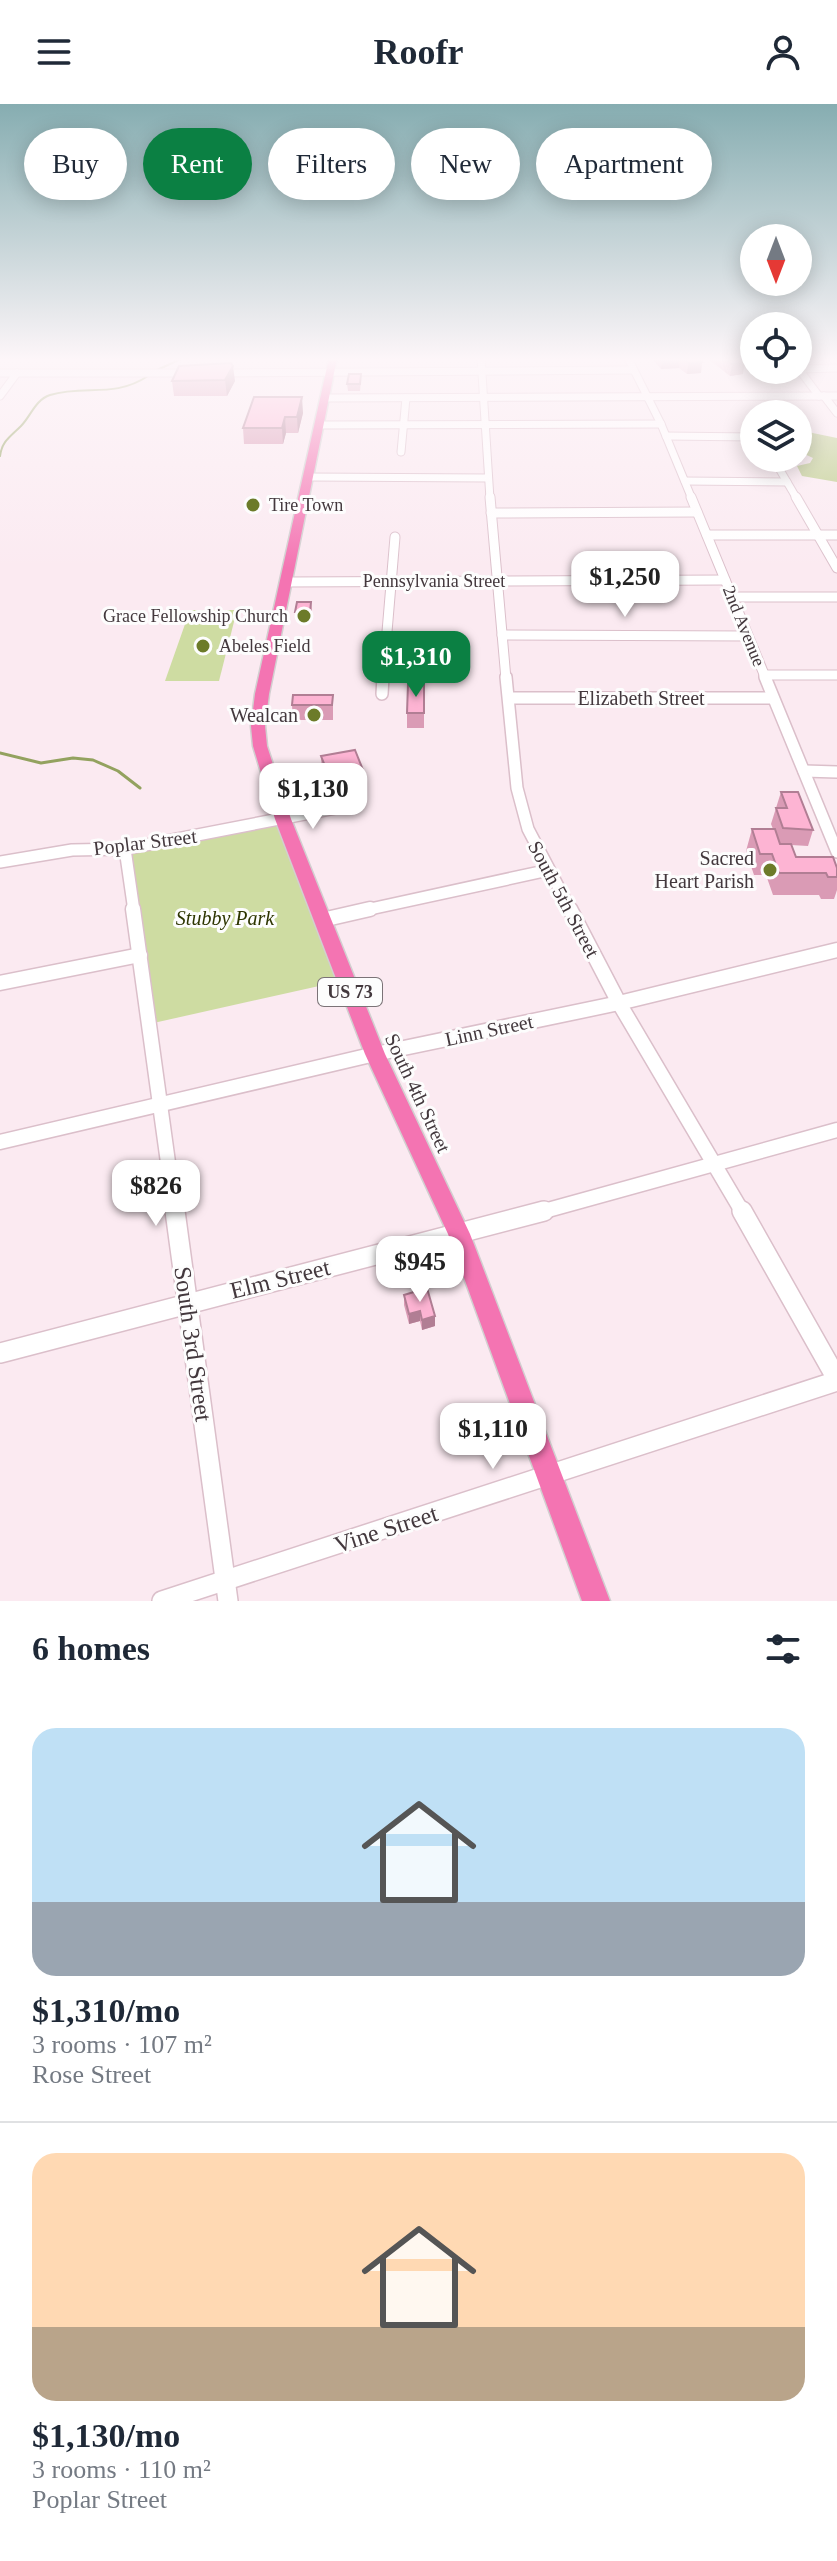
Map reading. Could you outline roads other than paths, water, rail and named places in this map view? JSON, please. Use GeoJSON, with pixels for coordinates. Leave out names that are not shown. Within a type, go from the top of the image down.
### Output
{"type":"FeatureCollection","features":[{"type":"Feature","properties":{"kind":"highway","name":"South 4th Street"},"geometry":{"type":"LineString","coordinates":[[320,428],[258,726],[265,765],[375,1054],[459,1234],[596,1601]]}},
{"type":"Feature","properties":{"kind":"street"},"geometry":{"type":"LineString","coordinates":[[401,452],[404,428]]}},
{"type":"Feature","properties":{"kind":"street","name":"South 5th Street"},"geometry":{"type":"LineString","coordinates":[[485,428],[496,581],[517,788],[528,829],[619,1003],[714,1161],[837,1380]]}},
{"type":"Feature","properties":{"kind":"street","name":"2nd Avenue"},"geometry":{"type":"LineString","coordinates":[[663,428],[837,852]]}},
{"type":"Feature","properties":{"kind":"street"},"geometry":{"type":"LineString","coordinates":[[666,436],[740,435]]}},
{"type":"Feature","properties":{"kind":"street"},"geometry":{"type":"LineString","coordinates":[[781,472],[837,568]]}},
{"type":"Feature","properties":{"kind":"street"},"geometry":{"type":"LineString","coordinates":[[309,477],[488,478]]}},
{"type":"Feature","properties":{"kind":"street"},"geometry":{"type":"LineString","coordinates":[[685,481],[787,482]]}},
{"type":"Feature","properties":{"kind":"street"},"geometry":{"type":"LineString","coordinates":[[491,513],[697,512]]}},
{"type":"Feature","properties":{"kind":"street"},"geometry":{"type":"LineString","coordinates":[[707,535],[837,535]]}},
{"type":"Feature","properties":{"kind":"street"},"geometry":{"type":"LineString","coordinates":[[382,694],[395,537]]}},
{"type":"Feature","properties":{"kind":"street","name":"Pennsylvania Street"},"geometry":{"type":"LineString","coordinates":[[287,582],[725,580]]}},
{"type":"Feature","properties":{"kind":"street"},"geometry":{"type":"LineString","coordinates":[[733,597],[837,597]]}},
{"type":"Feature","properties":{"kind":"street"},"geometry":{"type":"LineString","coordinates":[[502,635],[748,636]]}},
{"type":"Feature","properties":{"kind":"street"},"geometry":{"type":"LineString","coordinates":[[764,675],[837,675]]}},
{"type":"Feature","properties":{"kind":"street","name":"Elizabeth Street"},"geometry":{"type":"LineString","coordinates":[[509,698],[773,698]]}},
{"type":"Feature","properties":{"kind":"street"},"geometry":{"type":"LineString","coordinates":[[804,771],[837,772]]}},
{"type":"Feature","properties":{"kind":"street","name":"Poplar Street"},"geometry":{"type":"LineString","coordinates":[[0,862],[72,850],[125,849],[336,808]]}},
{"type":"Feature","properties":{"kind":"street","name":"South 3rd Street"},"geometry":{"type":"LineString","coordinates":[[125,849],[227,1591]]}},
{"type":"Feature","properties":{"kind":"street"},"geometry":{"type":"LineString","coordinates":[[322,920],[549,870]]}},
{"type":"Feature","properties":{"kind":"street","name":"Linn Street"},"geometry":{"type":"LineString","coordinates":[[0,1142],[375,1054],[619,1003],[837,950]]}},
{"type":"Feature","properties":{"kind":"street"},"geometry":{"type":"LineString","coordinates":[[0,983],[140,955]]}},
{"type":"Feature","properties":{"kind":"street","name":"Elm Street"},"geometry":{"type":"LineString","coordinates":[[0,1353],[187,1302],[459,1234],[714,1161],[837,1130]]}},
{"type":"Feature","properties":{"kind":"street","name":"Vine Street"},"geometry":{"type":"LineString","coordinates":[[162,1601],[227,1591],[551,1475],[837,1380]]}},
{"type":"Feature","properties":{"kind":"waterway"},"geometry":{"type":"LineString","coordinates":[[0,456],[7,440],[19,428]]}},
{"type":"Feature","properties":{"kind":"waterway"},"geometry":{"type":"LineString","coordinates":[[0,753],[41,763],[73,758],[93,760],[118,771],[140,788]]}},
{"type":"Feature","properties":{"kind":"place","name":"Tire Town"},"geometry":{"type":"Point","coordinates":[253,505]}},
{"type":"Feature","properties":{"kind":"place","name":"Grace Fellowship Church"},"geometry":{"type":"Point","coordinates":[304,616]}},
{"type":"Feature","properties":{"kind":"place","name":"Abeles Field"},"geometry":{"type":"Point","coordinates":[203,646]}},
{"type":"Feature","properties":{"kind":"place","name":"Wealcan"},"geometry":{"type":"Point","coordinates":[314,715]}},
{"type":"Feature","properties":{"kind":"place","name":"Sacred Heart Parish"},"geometry":{"type":"Point","coordinates":[770,870]}},
{"type":"Feature","properties":{"kind":"park label","name":"Stubby Park"},"geometry":{"type":"Point","coordinates":[225,918]}}]}
